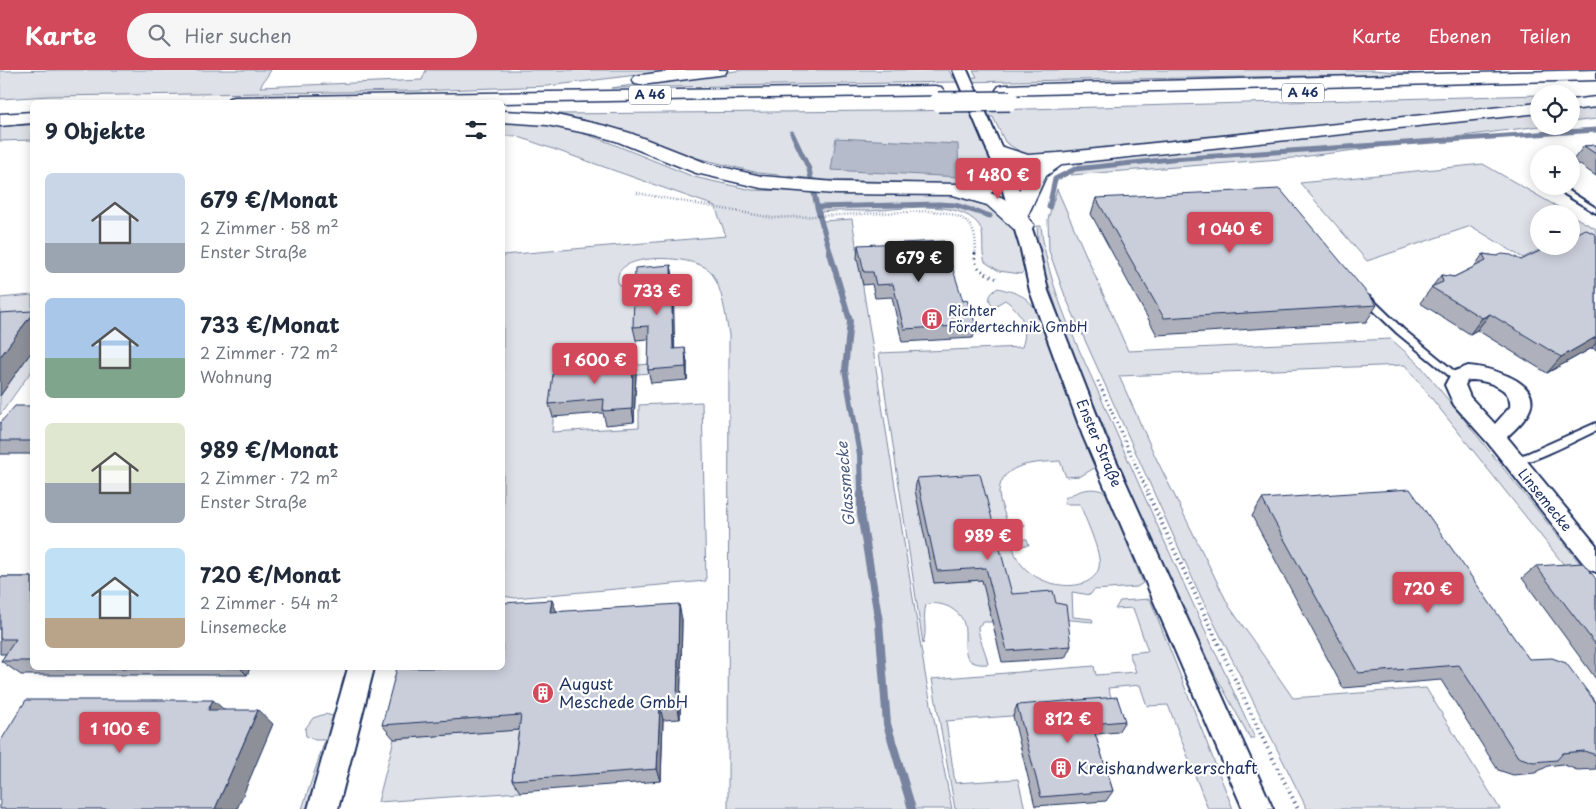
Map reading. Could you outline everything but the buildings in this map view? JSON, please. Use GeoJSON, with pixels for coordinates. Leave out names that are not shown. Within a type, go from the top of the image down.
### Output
{"type":"FeatureCollection","features":[{"type":"Feature","properties":{"kind":"highway"},"geometry":{"type":"LineString","coordinates":[[366,100],[573,89],[719,70]]}},
{"type":"Feature","properties":{"kind":"highway"},"geometry":{"type":"LineString","coordinates":[[1415,70],[1591,78]]}},
{"type":"Feature","properties":{"kind":"highway","name":"A 46"},"geometry":{"type":"LineString","coordinates":[[505,110],[1591,78]]}},
{"type":"Feature","properties":{"kind":"highway","name":"A 46"},"geometry":{"type":"LineString","coordinates":[[366,100],[936,97]]}},
{"type":"Feature","properties":{"kind":"highway"},"geometry":{"type":"LineString","coordinates":[[1580,104],[1596,102]]}},
{"type":"Feature","properties":{"kind":"highway"},"geometry":{"type":"LineString","coordinates":[[0,108],[30,107]]}},
{"type":"Feature","properties":{"kind":"highway"},"geometry":{"type":"LineString","coordinates":[[997,151],[1027,161],[1058,159],[1530,109]]}},
{"type":"Feature","properties":{"kind":"highway"},"geometry":{"type":"LineString","coordinates":[[505,116],[546,119],[576,124],[623,137],[722,174],[761,182],[835,188],[953,189],[988,187],[1007,178]]}},
{"type":"Feature","properties":{"kind":"highway"},"geometry":{"type":"LineString","coordinates":[[0,120],[30,118]]}},
{"type":"Feature","properties":{"kind":"highway"},"geometry":{"type":"LineString","coordinates":[[953,189],[978,195],[1001,205],[1021,219],[1037,173],[1058,159]]}},
{"type":"Feature","properties":{"kind":"street","name":"Enster Straße"},"geometry":{"type":"LineString","coordinates":[[960,70],[997,151],[1007,178],[1021,219],[1039,291],[1094,436],[1258,809]]}},
{"type":"Feature","properties":{"kind":"street"},"geometry":{"type":"LineString","coordinates":[[1456,377],[1462,373],[1491,375],[1516,392],[1520,400],[1519,409],[1495,437]]}},
{"type":"Feature","properties":{"kind":"street","name":"Linsemecke"},"geometry":{"type":"LineString","coordinates":[[1456,377],[1454,382],[1455,388],[1461,400],[1495,437],[1596,562]]}},
{"type":"Feature","properties":{"kind":"street"},"geometry":{"type":"LineString","coordinates":[[323,809],[359,670]]}},
{"type":"Feature","properties":{"kind":"lane"},"geometry":{"type":"LineString","coordinates":[[1570,195],[1596,211]]}},
{"type":"Feature","properties":{"kind":"lane"},"geometry":{"type":"LineString","coordinates":[[1362,292],[1400,331],[1456,377]]}},
{"type":"Feature","properties":{"kind":"lane"},"geometry":{"type":"LineString","coordinates":[[1514,461],[1528,457],[1596,427]]}},
{"type":"Feature","properties":{"kind":"path"},"geometry":{"type":"LineString","coordinates":[[637,193],[764,217],[928,211],[957,215],[969,222],[974,229],[976,265],[980,270],[997,279]]}},
{"type":"Feature","properties":{"kind":"path"},"geometry":{"type":"LineString","coordinates":[[1094,373],[1130,455],[1263,739],[1298,809]]}},
{"type":"Feature","properties":{"kind":"shaded area"},"geometry":{"type":"Polygon","coordinates":[[[271,70],[260,87],[422,80],[426,70],[677,70],[548,86],[417,91],[50,96],[0,99],[0,71],[271,70]]]}},
{"type":"Feature","properties":{"kind":"shaded area"},"geometry":{"type":"Polygon","coordinates":[[[743,70],[949,70],[953,78],[977,77],[973,70],[1373,70],[1421,74],[611,88],[743,70]]]}},
{"type":"Feature","properties":{"kind":"shaded area"},"geometry":{"type":"Polygon","coordinates":[[[1530,95],[1530,105],[1028,157],[1005,142],[993,117],[975,117],[997,171],[990,180],[970,184],[825,180],[759,173],[697,158],[600,124],[559,114],[990,110],[1530,95]]]}},
{"type":"Feature","properties":{"kind":"shaded area"},"geometry":{"type":"Polygon","coordinates":[[[1596,107],[1596,119],[1580,121],[1580,108],[1596,107]]]}},
{"type":"Feature","properties":{"kind":"shaded area"},"geometry":{"type":"Polygon","coordinates":[[[1530,114],[1530,127],[1293,158],[1071,175],[1082,161],[1530,114]]]}},
{"type":"Feature","properties":{"kind":"shaded area"},"geometry":{"type":"Polygon","coordinates":[[[505,120],[565,127],[608,142],[694,177],[752,190],[939,194],[963,197],[994,207],[1015,227],[1024,271],[1021,274],[999,271],[985,262],[982,233],[979,225],[969,216],[957,211],[926,207],[821,212],[823,221],[852,219],[926,679],[952,809],[728,809],[729,335],[718,286],[711,272],[702,266],[672,259],[655,259],[639,261],[626,266],[619,274],[619,285],[637,288],[636,340],[638,365],[651,364],[651,373],[557,380],[552,432],[639,427],[639,405],[702,402],[706,581],[515,598],[505,596],[505,255],[726,236],[715,206],[516,136],[505,136],[505,120]]]}},
{"type":"Feature","properties":{"kind":"shaded area"},"geometry":{"type":"Polygon","coordinates":[[[30,125],[30,140],[0,141],[0,126],[30,125]]]}},
{"type":"Feature","properties":{"kind":"shaded area"},"geometry":{"type":"Polygon","coordinates":[[[1483,164],[1530,191],[1530,195],[1537,195],[1554,205],[1530,205],[1530,254],[1523,258],[1471,226],[1367,261],[1300,183],[1483,164]]]}},
{"type":"Feature","properties":{"kind":"shaded area"},"geometry":{"type":"Polygon","coordinates":[[[1057,189],[1128,351],[1391,339],[1420,365],[1596,583],[1596,605],[1405,365],[1119,376],[1155,456],[1229,606],[1293,698],[1426,688],[1500,809],[1307,809],[1201,597],[1065,296],[1049,251],[1048,219],[1057,189]]]}},
{"type":"Feature","properties":{"kind":"shaded area"},"geometry":{"type":"Polygon","coordinates":[[[1580,220],[1596,229],[1596,247],[1580,238],[1580,220]]]}},
{"type":"Feature","properties":{"kind":"shaded area"},"geometry":{"type":"Polygon","coordinates":[[[1037,226],[1041,226],[1050,273],[1075,341],[1255,738],[1250,738],[1198,643],[1170,583],[1068,343],[1039,255],[1037,226]]]}},
{"type":"Feature","properties":{"kind":"shaded area"},"geometry":{"type":"Polygon","coordinates":[[[998,288],[1024,297],[1036,310],[1096,467],[1081,476],[1066,477],[1060,461],[1022,466],[1006,474],[1001,482],[999,496],[1007,523],[1020,522],[1025,525],[1024,527],[988,529],[934,583],[1001,579],[991,541],[1027,539],[1029,545],[1013,546],[1018,560],[1028,572],[1041,580],[1056,584],[1071,585],[1084,583],[1094,577],[1099,567],[1098,553],[1080,504],[1065,504],[1064,502],[1065,498],[1070,495],[1092,489],[1108,494],[1143,583],[1137,587],[1094,590],[1090,595],[1072,592],[1073,617],[1092,619],[1093,622],[1061,619],[989,607],[992,622],[984,622],[978,626],[988,664],[977,664],[971,661],[965,650],[965,628],[962,619],[949,607],[940,604],[926,605],[923,644],[879,353],[1022,347],[1025,333],[1020,315],[1005,300],[993,307],[990,301],[991,294],[998,288]]]}},
{"type":"Feature","properties":{"kind":"shaded area"},"geometry":{"type":"Polygon","coordinates":[[[30,295],[30,329],[0,330],[0,298],[30,295]]]}},
{"type":"Feature","properties":{"kind":"shaded area"},"geometry":{"type":"Polygon","coordinates":[[[30,354],[30,373],[0,415],[0,396],[30,354]]]}},
{"type":"Feature","properties":{"kind":"shaded area"},"geometry":{"type":"Polygon","coordinates":[[[1150,599],[1233,809],[1208,809],[1168,705],[1147,706],[1140,685],[1108,688],[1115,708],[946,721],[955,783],[1018,779],[1025,809],[955,809],[932,679],[1094,666],[1096,675],[1136,672],[1129,653],[1148,651],[1133,608],[1115,609],[1120,601],[1150,599]]]}},
{"type":"Feature","properties":{"kind":"shaded area"},"geometry":{"type":"Polygon","coordinates":[[[325,714],[333,716],[338,722],[312,809],[302,809],[325,740],[315,740],[306,736],[305,729],[313,718],[325,714]]]}},
{"type":"Feature","properties":{"kind":"shaded area"},"geometry":{"type":"Polygon","coordinates":[[[529,729],[520,792],[378,802],[394,739],[529,729]]]}},
{"type":"Feature","properties":{"kind":"water"},"geometry":{"type":"Polygon","coordinates":[[[836,138],[958,144],[959,177],[831,170],[836,138]]]}},
{"type":"Feature","properties":{"kind":"waterway"},"geometry":{"type":"LineString","coordinates":[[1049,207],[1055,179],[1075,169],[1171,159],[1596,130]]}},
{"type":"Feature","properties":{"kind":"waterway","name":"Glassmecke"},"geometry":{"type":"LineString","coordinates":[[792,133],[809,169],[817,207]]}},
{"type":"Feature","properties":{"kind":"waterway"},"geometry":{"type":"LineString","coordinates":[[817,207],[939,204],[955,205],[990,216]]}},
{"type":"Feature","properties":{"kind":"waterway","name":"Glassmecke"},"geometry":{"type":"LineString","coordinates":[[817,207],[831,255]]}},
{"type":"Feature","properties":{"kind":"waterway","name":"Glassmecke"},"geometry":{"type":"LineString","coordinates":[[830,253],[850,321],[845,370],[860,455],[861,495]]}},
{"type":"Feature","properties":{"kind":"waterway","name":"Glassmecke"},"geometry":{"type":"LineString","coordinates":[[861,495],[861,514],[879,622],[887,724],[912,809]]}},
{"type":"Feature","properties":{"kind":"place","name":"Richter Fördertechnik GmbH"},"geometry":{"type":"Point","coordinates":[932,319]}},
{"type":"Feature","properties":{"kind":"place","name":"August Meschede GmbH"},"geometry":{"type":"Point","coordinates":[543,693]}},
{"type":"Feature","properties":{"kind":"place","name":"Kreishandwerkerschaft"},"geometry":{"type":"Point","coordinates":[1061,768]}}]}
